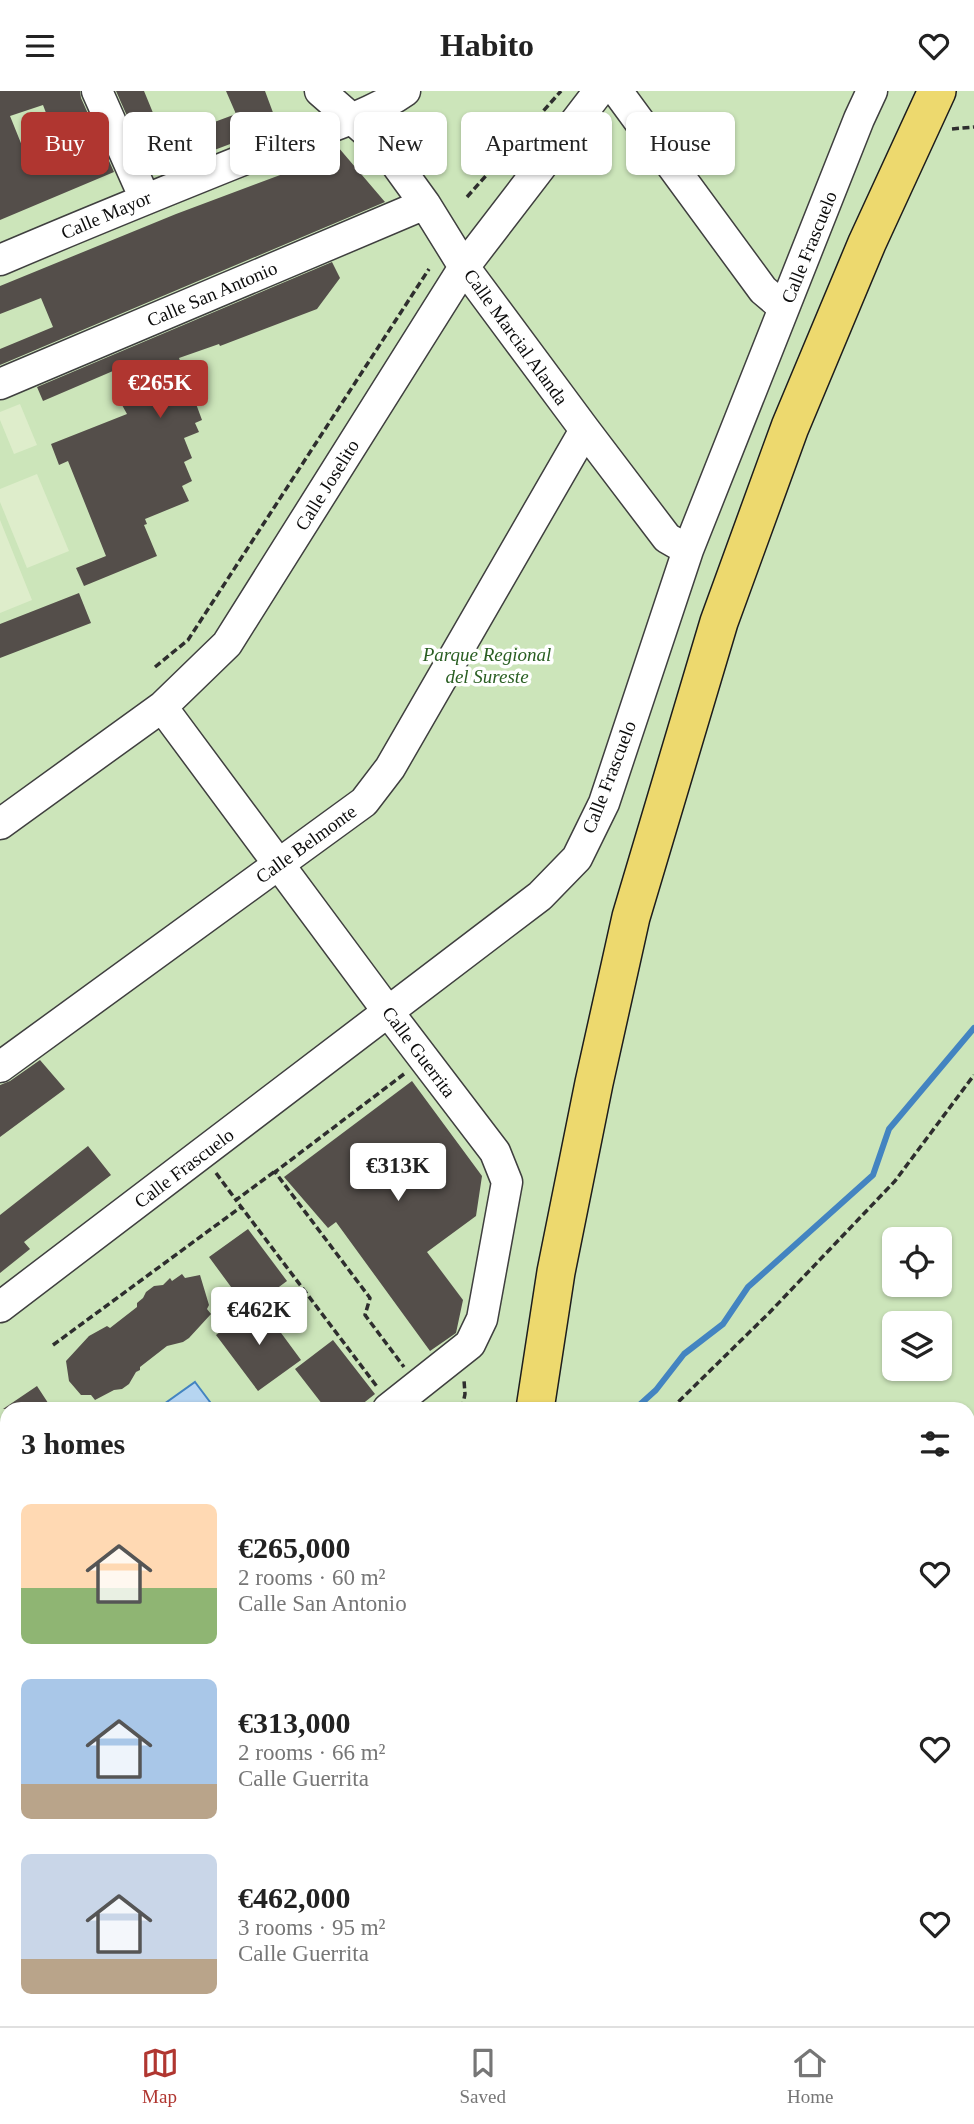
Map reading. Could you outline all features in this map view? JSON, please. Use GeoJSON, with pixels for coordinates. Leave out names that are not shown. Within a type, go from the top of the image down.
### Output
{"type":"FeatureCollection","features":[{"type":"Feature","properties":{"kind":"main road"},"geometry":{"type":"LineString","coordinates":[[537,1402],[556,1272],[631,917],[719,622],[790,427],[867,243],[937,91]]}},
{"type":"Feature","properties":{"kind":"street"},"geometry":{"type":"LineString","coordinates":[[97,91],[145,199]]}},
{"type":"Feature","properties":{"kind":"street","name":"Calle Marcial Alanda"},"geometry":{"type":"LineString","coordinates":[[320,91],[383,146],[425,204],[464,267],[585,430],[667,538],[688,550]]}},
{"type":"Feature","properties":{"kind":"street","name":"Calle Mayor"},"geometry":{"type":"LineString","coordinates":[[0,260],[393,100],[405,91]]}},
{"type":"Feature","properties":{"kind":"street","name":"Calle Joselito"},"geometry":{"type":"LineString","coordinates":[[0,824],[162,707],[228,644],[464,267],[599,91]]}},
{"type":"Feature","properties":{"kind":"street"},"geometry":{"type":"LineString","coordinates":[[617,91],[763,290],[785,308]]}},
{"type":"Feature","properties":{"kind":"street","name":"Calle Frascuelo"},"geometry":{"type":"LineString","coordinates":[[0,1307],[540,896],[577,858],[604,803],[688,550],[872,91]]}},
{"type":"Feature","properties":{"kind":"street","name":"Calle San Antonio"},"geometry":{"type":"LineString","coordinates":[[0,384],[425,204]]}},
{"type":"Feature","properties":{"kind":"street","name":"Calle Belmonte"},"geometry":{"type":"LineString","coordinates":[[0,1067],[363,802],[390,768],[585,430]]}},
{"type":"Feature","properties":{"kind":"street","name":"Calle Guerrita"},"geometry":{"type":"LineString","coordinates":[[162,707],[495,1151],[507,1182],[482,1319],[470,1344],[397,1402]]}},
{"type":"Feature","properties":{"kind":"path"},"geometry":{"type":"LineString","coordinates":[[467,197],[561,91]]}},
{"type":"Feature","properties":{"kind":"path"},"geometry":{"type":"LineString","coordinates":[[946,129],[974,127]]}},
{"type":"Feature","properties":{"kind":"path"},"geometry":{"type":"LineString","coordinates":[[155,667],[188,640],[429,269]]}},
{"type":"Feature","properties":{"kind":"path"},"geometry":{"type":"LineString","coordinates":[[236,1200],[424,1058]]}},
{"type":"Feature","properties":{"kind":"path"},"geometry":{"type":"LineString","coordinates":[[678,1402],[769,1313],[895,1181],[974,1075]]}},
{"type":"Feature","properties":{"kind":"path"},"geometry":{"type":"LineString","coordinates":[[202,1154],[386,1402]]}},
{"type":"Feature","properties":{"kind":"path"},"geometry":{"type":"LineString","coordinates":[[275,1172],[370,1298],[365,1315],[418,1385]]}},
{"type":"Feature","properties":{"kind":"path"},"geometry":{"type":"LineString","coordinates":[[53,1345],[241,1207]]}},
{"type":"Feature","properties":{"kind":"green space","name":"Parque Regional del Sureste"},"geometry":{"type":"Polygon","coordinates":[[[0,91],[974,91],[974,1402],[0,1402],[0,91]]]}},
{"type":"Feature","properties":{"kind":"green space"},"geometry":{"type":"Polygon","coordinates":[[[20,404],[37,445],[14,454],[0,420],[0,412],[20,404]]]}},
{"type":"Feature","properties":{"kind":"green space"},"geometry":{"type":"Polygon","coordinates":[[[37,474],[69,551],[27,568],[0,502],[0,489],[37,474]]]}},
{"type":"Feature","properties":{"kind":"green space"},"geometry":{"type":"Polygon","coordinates":[[[0,520],[32,600],[0,613],[0,520]]]}},
{"type":"Feature","properties":{"kind":"water"},"geometry":{"type":"Polygon","coordinates":[[[195,1382],[210,1402],[167,1402],[195,1382]]]}},
{"type":"Feature","properties":{"kind":"building"},"geometry":{"type":"Polygon","coordinates":[[[0,91],[80,91],[87,112],[46,112],[43,105],[10,116],[21,143],[21,175],[107,175],[0,220],[0,91]]]}},
{"type":"Feature","properties":{"kind":"building"},"geometry":{"type":"Polygon","coordinates":[[[116,91],[144,91],[153,112],[125,112],[116,91]]]}},
{"type":"Feature","properties":{"kind":"building"},"geometry":{"type":"Polygon","coordinates":[[[226,91],[265,91],[273,112],[235,112],[226,91]]]}},
{"type":"Feature","properties":{"kind":"building"},"geometry":{"type":"Polygon","coordinates":[[[230,116],[230,144],[216,149],[216,121],[230,116]]]}},
{"type":"Feature","properties":{"kind":"building"},"geometry":{"type":"Polygon","coordinates":[[[340,149],[354,166],[354,175],[362,175],[385,202],[0,365],[0,349],[53,327],[41,298],[0,314],[0,286],[176,214],[280,175],[340,175],[340,149]]]}},
{"type":"Feature","properties":{"kind":"building"},"geometry":{"type":"Polygon","coordinates":[[[109,161],[114,172],[109,174],[109,161]]]}},
{"type":"Feature","properties":{"kind":"building"},"geometry":{"type":"Polygon","coordinates":[[[332,262],[340,278],[317,309],[220,346],[219,344],[179,358],[202,420],[195,423],[199,432],[184,438],[192,458],[184,462],[192,481],[182,486],[189,501],[145,519],[147,524],[144,525],[157,556],[84,586],[76,568],[106,556],[68,461],[59,465],[51,444],[127,414],[122,405],[132,401],[120,368],[43,401],[37,387],[332,262]]]}},
{"type":"Feature","properties":{"kind":"building"},"geometry":{"type":"Polygon","coordinates":[[[79,593],[91,623],[0,658],[0,624],[79,593]]]}},
{"type":"Feature","properties":{"kind":"building"},"geometry":{"type":"Polygon","coordinates":[[[40,1060],[65,1089],[0,1137],[0,1085],[40,1060]]]}},
{"type":"Feature","properties":{"kind":"building"},"geometry":{"type":"Polygon","coordinates":[[[412,1081],[482,1176],[476,1216],[427,1252],[463,1300],[456,1333],[430,1351],[336,1222],[328,1228],[284,1177],[412,1081]]]}},
{"type":"Feature","properties":{"kind":"building"},"geometry":{"type":"Polygon","coordinates":[[[88,1146],[111,1175],[24,1242],[30,1249],[0,1273],[0,1215],[88,1146]]]}},
{"type":"Feature","properties":{"kind":"building"},"geometry":{"type":"Polygon","coordinates":[[[248,1229],[287,1281],[248,1310],[209,1257],[248,1229]]]}},
{"type":"Feature","properties":{"kind":"building"},"geometry":{"type":"Polygon","coordinates":[[[182,1274],[185,1278],[200,1275],[209,1305],[207,1309],[211,1314],[189,1338],[167,1346],[140,1367],[129,1384],[122,1389],[95,1400],[91,1395],[81,1395],[69,1381],[66,1361],[89,1336],[107,1326],[110,1328],[137,1307],[137,1303],[154,1286],[163,1285],[170,1278],[172,1281],[182,1274]]]}},
{"type":"Feature","properties":{"kind":"building"},"geometry":{"type":"Polygon","coordinates":[[[259,1303],[301,1360],[258,1391],[216,1335],[259,1303]]]}},
{"type":"Feature","properties":{"kind":"building"},"geometry":{"type":"Polygon","coordinates":[[[333,1340],[375,1394],[365,1402],[321,1402],[295,1369],[333,1340]]]}},
{"type":"Feature","properties":{"kind":"building"},"geometry":{"type":"Polygon","coordinates":[[[37,1386],[47,1402],[13,1402],[37,1386]]]}},
{"type":"Feature","properties":{"kind":"waterway"},"geometry":{"type":"LineString","coordinates":[[643,1402],[656,1390],[684,1354],[723,1324],[748,1287],[873,1175],[889,1129],[974,1028]]}}]}
